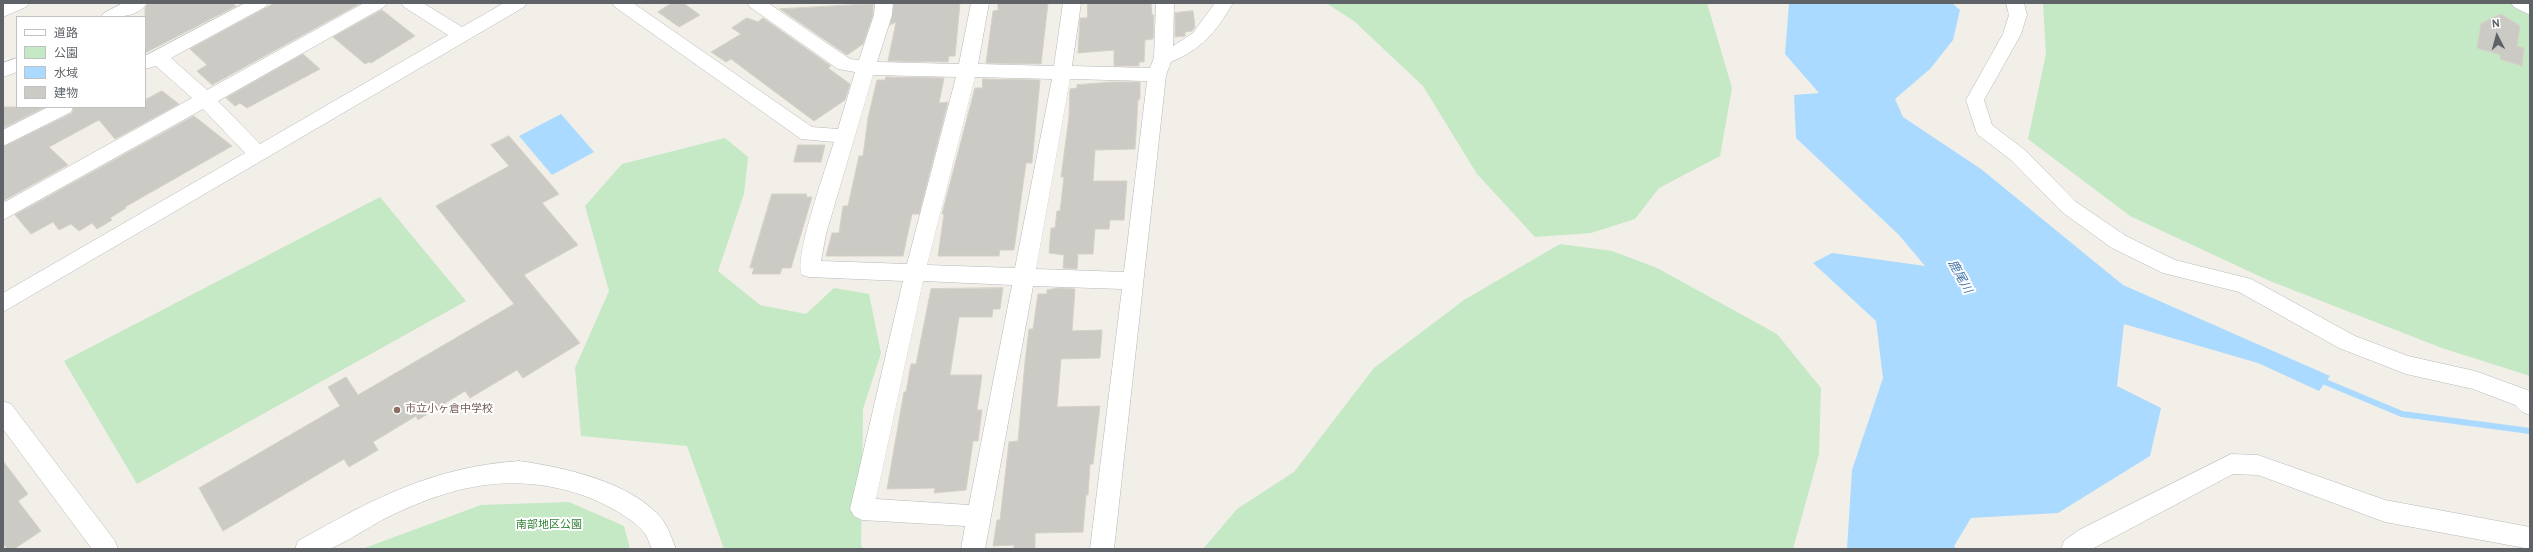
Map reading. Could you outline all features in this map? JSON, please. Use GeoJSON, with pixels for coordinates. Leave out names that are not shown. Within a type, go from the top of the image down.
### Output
{"type":"FeatureCollection","features":[{"type":"Feature","properties":{"kind":"street"},"geometry":{"type":"LineString","coordinates":[[3,11],[20,3]]}},
{"type":"Feature","properties":{"kind":"street"},"geometry":{"type":"LineString","coordinates":[[112,16],[138,3]]}},
{"type":"Feature","properties":{"kind":"street"},"geometry":{"type":"LineString","coordinates":[[151,61],[259,3]]}},
{"type":"Feature","properties":{"kind":"street"},"geometry":{"type":"LineString","coordinates":[[3,212],[203,99],[378,3]]}},
{"type":"Feature","properties":{"kind":"street"},"geometry":{"type":"LineString","coordinates":[[410,3],[462,35]]}},
{"type":"Feature","properties":{"kind":"street"},"geometry":{"type":"LineString","coordinates":[[3,303],[518,3]]}},
{"type":"Feature","properties":{"kind":"street"},"geometry":{"type":"LineString","coordinates":[[629,8],[653,3]]}},
{"type":"Feature","properties":{"kind":"street"},"geometry":{"type":"LineString","coordinates":[[756,3],[845,64],[866,68],[1062,73],[1160,67],[1207,32],[1224,3]]}},
{"type":"Feature","properties":{"kind":"street"},"geometry":{"type":"LineString","coordinates":[[884,3],[883,15],[816,234],[809,269],[1133,281]]}},
{"type":"Feature","properties":{"kind":"street"},"geometry":{"type":"LineString","coordinates":[[979,516],[862,509],[915,272],[967,71],[980,3]]}},
{"type":"Feature","properties":{"kind":"street"},"geometry":{"type":"LineString","coordinates":[[973,549],[1062,73],[1072,3]]}},
{"type":"Feature","properties":{"kind":"street"},"geometry":{"type":"LineString","coordinates":[[1102,549],[1133,281],[1160,67],[1165,3]]}},
{"type":"Feature","properties":{"kind":"street"},"geometry":{"type":"LineString","coordinates":[[2015,3],[2018,15],[2012,34],[1975,100],[1984,129],[2018,155],[2069,207],[2119,242],[2170,267],[2244,285],[2347,342],[2406,365],[2476,380],[2527,401]]}},
{"type":"Feature","properties":{"kind":"street"},"geometry":{"type":"LineString","coordinates":[[2520,3],[2530,9]]}},
{"type":"Feature","properties":{"kind":"street"},"geometry":{"type":"LineString","coordinates":[[629,8],[808,134],[846,136]]}},
{"type":"Feature","properties":{"kind":"street"},"geometry":{"type":"LineString","coordinates":[[151,61],[183,77],[258,154]]}},
{"type":"Feature","properties":{"kind":"street"},"geometry":{"type":"LineString","coordinates":[[3,72],[16,65]]}},
{"type":"Feature","properties":{"kind":"street"},"geometry":{"type":"LineString","coordinates":[[3,140],[62,108]]}},
{"type":"Feature","properties":{"kind":"street"},"geometry":{"type":"LineString","coordinates":[[3,411],[103,548]]}},
{"type":"Feature","properties":{"kind":"street"},"geometry":{"type":"LineString","coordinates":[[2073,549],[2088,538],[2230,464],[2258,465],[2385,511],[2530,538]]}},
{"type":"Feature","properties":{"kind":"street"},"geometry":{"type":"LineString","coordinates":[[307,549],[374,510],[429,486],[491,472],[547,474],[581,482],[610,495],[653,526],[664,549]]}},
{"type":"Feature","properties":{"kind":"green space"},"geometry":{"type":"Polygon","coordinates":[[[1326,3],[1707,3],[1732,88],[1720,156],[1659,188],[1635,219],[1591,233],[1535,237],[1477,174],[1423,86],[1354,21],[1326,3]]]}},
{"type":"Feature","properties":{"kind":"green space"},"geometry":{"type":"Polygon","coordinates":[[[2043,3],[2530,3],[2530,376],[2442,348],[2270,281],[2130,216],[2028,139],[2046,54],[2043,3]]]}},
{"type":"Feature","properties":{"kind":"green space"},"geometry":{"type":"Polygon","coordinates":[[[725,138],[748,157],[744,194],[718,271],[760,305],[806,314],[834,288],[869,294],[881,353],[863,409],[861,545],[863,549],[724,549],[687,446],[581,436],[575,368],[609,291],[585,206],[622,164],[725,138]]]}},
{"type":"Feature","properties":{"kind":"green space"},"geometry":{"type":"Polygon","coordinates":[[[380,197],[466,301],[137,484],[64,361],[380,197]]]}},
{"type":"Feature","properties":{"kind":"green space"},"geometry":{"type":"Polygon","coordinates":[[[1560,244],[1612,251],[1657,268],[1777,334],[1821,388],[1819,454],[1793,549],[1203,549],[1237,509],[1294,472],[1374,368],[1464,300],[1560,244]]]}},
{"type":"Feature","properties":{"kind":"green space","name":"南部地区公園"},"geometry":{"type":"Polygon","coordinates":[[[569,502],[624,526],[630,549],[362,549],[481,505],[569,502]]]}},
{"type":"Feature","properties":{"kind":"water","name":"鹿尾川"},"geometry":{"type":"Polygon","coordinates":[[[1789,3],[1952,3],[1960,10],[1953,40],[1930,69],[1895,99],[1903,117],[1981,169],[2123,285],[2330,376],[2319,391],[2258,363],[2124,324],[2117,386],[2161,408],[2150,456],[2058,513],[1971,518],[1954,546],[1957,549],[1847,549],[1852,470],[1883,378],[1876,321],[1813,263],[1832,253],[1925,266],[1899,235],[1796,138],[1794,95],[1819,93],[1785,54],[1789,3]]]}},
{"type":"Feature","properties":{"kind":"water"},"geometry":{"type":"Polygon","coordinates":[[[561,114],[594,152],[552,175],[519,136],[561,114]]]}},
{"type":"Feature","properties":{"kind":"building"},"geometry":{"type":"Polygon","coordinates":[[[148,3],[232,3],[236,6],[146,52],[145,8],[148,3]]]}},
{"type":"Feature","properties":{"kind":"building"},"geometry":{"type":"Polygon","coordinates":[[[275,3],[361,3],[212,85],[197,71],[207,65],[190,49],[275,3]]]}},
{"type":"Feature","properties":{"kind":"building"},"geometry":{"type":"Polygon","coordinates":[[[672,3],[683,3],[700,15],[679,27],[658,12],[672,3]]]}},
{"type":"Feature","properties":{"kind":"building"},"geometry":{"type":"Polygon","coordinates":[[[894,3],[960,3],[955,56],[949,56],[948,62],[888,61],[896,22],[890,25],[894,3]]]}},
{"type":"Feature","properties":{"kind":"building"},"geometry":{"type":"Polygon","coordinates":[[[998,3],[1048,3],[1041,64],[986,63],[993,11],[998,10],[998,3]]]}},
{"type":"Feature","properties":{"kind":"building"},"geometry":{"type":"Polygon","coordinates":[[[1088,3],[1151,3],[1152,15],[1154,15],[1153,39],[1145,40],[1144,62],[1139,62],[1139,66],[1114,66],[1114,50],[1078,53],[1080,18],[1087,18],[1088,3]]]}},
{"type":"Feature","properties":{"kind":"building"},"geometry":{"type":"Polygon","coordinates":[[[873,4],[873,15],[863,44],[847,55],[780,9],[873,4]]]}},
{"type":"Feature","properties":{"kind":"building"},"geometry":{"type":"Polygon","coordinates":[[[382,10],[415,36],[371,63],[369,62],[365,64],[333,37],[382,10]]]}},
{"type":"Feature","properties":{"kind":"building"},"geometry":{"type":"Polygon","coordinates":[[[1193,11],[1195,27],[1192,31],[1185,32],[1185,36],[1175,37],[1175,13],[1193,11]]]}},
{"type":"Feature","properties":{"kind":"building"},"geometry":{"type":"Polygon","coordinates":[[[2501,14],[2520,26],[2517,46],[2524,48],[2522,66],[2500,59],[2501,55],[2477,48],[2481,24],[2501,14]]]}},
{"type":"Feature","properties":{"kind":"building"},"geometry":{"type":"Polygon","coordinates":[[[747,18],[758,22],[763,18],[831,66],[828,68],[850,84],[845,100],[814,121],[731,59],[726,62],[711,52],[741,34],[732,28],[747,18]]]}},
{"type":"Feature","properties":{"kind":"building"},"geometry":{"type":"Polygon","coordinates":[[[303,54],[320,69],[247,108],[240,103],[235,106],[226,98],[303,54]]]}},
{"type":"Feature","properties":{"kind":"building"},"geometry":{"type":"Polygon","coordinates":[[[886,77],[944,78],[939,103],[948,102],[919,214],[912,214],[903,256],[826,256],[832,233],[839,233],[843,206],[848,206],[859,156],[863,156],[868,118],[877,80],[885,80],[886,77]]]}},
{"type":"Feature","properties":{"kind":"building"},"geometry":{"type":"Polygon","coordinates":[[[983,79],[1040,80],[1032,163],[1026,163],[1014,250],[1000,250],[999,256],[938,256],[944,214],[942,214],[975,88],[982,88],[983,79]]]}},
{"type":"Feature","properties":{"kind":"building"},"geometry":{"type":"Polygon","coordinates":[[[1113,82],[1140,82],[1140,99],[1138,100],[1135,149],[1095,150],[1093,181],[1127,181],[1124,220],[1110,220],[1109,229],[1095,229],[1093,254],[1076,254],[1078,255],[1077,269],[1063,268],[1064,255],[1049,253],[1051,228],[1055,228],[1057,211],[1060,211],[1064,177],[1061,177],[1069,117],[1070,89],[1077,88],[1077,85],[1113,82]]]}},
{"type":"Feature","properties":{"kind":"building"},"geometry":{"type":"Polygon","coordinates":[[[162,91],[179,104],[115,139],[99,120],[49,147],[68,165],[3,201],[3,147],[72,113],[74,108],[146,108],[146,99],[162,91]]]}},
{"type":"Feature","properties":{"kind":"building"},"geometry":{"type":"Polygon","coordinates":[[[3,107],[43,108],[3,128],[3,107]]]}},
{"type":"Feature","properties":{"kind":"building"},"geometry":{"type":"Polygon","coordinates":[[[194,116],[232,146],[125,207],[126,208],[110,218],[112,220],[97,229],[92,223],[79,231],[71,224],[59,230],[53,222],[31,234],[15,215],[194,116]]]}},
{"type":"Feature","properties":{"kind":"building"},"geometry":{"type":"Polygon","coordinates":[[[509,136],[559,194],[542,203],[578,245],[524,275],[580,343],[523,378],[517,370],[470,398],[465,391],[418,420],[416,416],[373,442],[378,450],[349,467],[344,459],[223,531],[199,488],[340,406],[328,387],[346,377],[358,395],[514,304],[436,206],[509,166],[491,145],[509,136]]]}},
{"type":"Feature","properties":{"kind":"building"},"geometry":{"type":"Polygon","coordinates":[[[798,145],[825,145],[821,162],[794,162],[798,145]]]}},
{"type":"Feature","properties":{"kind":"building"},"geometry":{"type":"Polygon","coordinates":[[[772,194],[807,194],[806,197],[812,197],[791,268],[782,268],[780,274],[752,274],[754,268],[750,268],[772,194]]]}},
{"type":"Feature","properties":{"kind":"building"},"geometry":{"type":"Polygon","coordinates":[[[1003,288],[1000,309],[993,309],[992,317],[959,317],[950,375],[982,375],[977,410],[982,410],[978,441],[973,441],[966,490],[934,493],[935,488],[887,489],[904,392],[906,392],[911,364],[916,364],[931,289],[1003,288]]]}},
{"type":"Feature","properties":{"kind":"building"},"geometry":{"type":"Polygon","coordinates":[[[1060,288],[1075,289],[1072,331],[1102,330],[1100,358],[1061,359],[1057,407],[1100,406],[1093,464],[1090,464],[1083,532],[1035,533],[1035,549],[1014,549],[1014,545],[993,546],[997,520],[1000,520],[1009,442],[1018,441],[1029,329],[1033,329],[1038,294],[1047,294],[1047,290],[1060,288]]]}},
{"type":"Feature","properties":{"kind":"building"},"geometry":{"type":"Polygon","coordinates":[[[3,461],[28,494],[18,501],[41,531],[14,549],[7,549],[3,543],[3,461]]]}},
{"type":"Feature","properties":{"kind":"waterway"},"geometry":{"type":"LineString","coordinates":[[2318,379],[2402,414],[2530,431]]}},
{"type":"Feature","properties":{"kind":"place","name":"市立小ヶ倉中学校"},"geometry":{"type":"Point","coordinates":[397,410]}}]}
